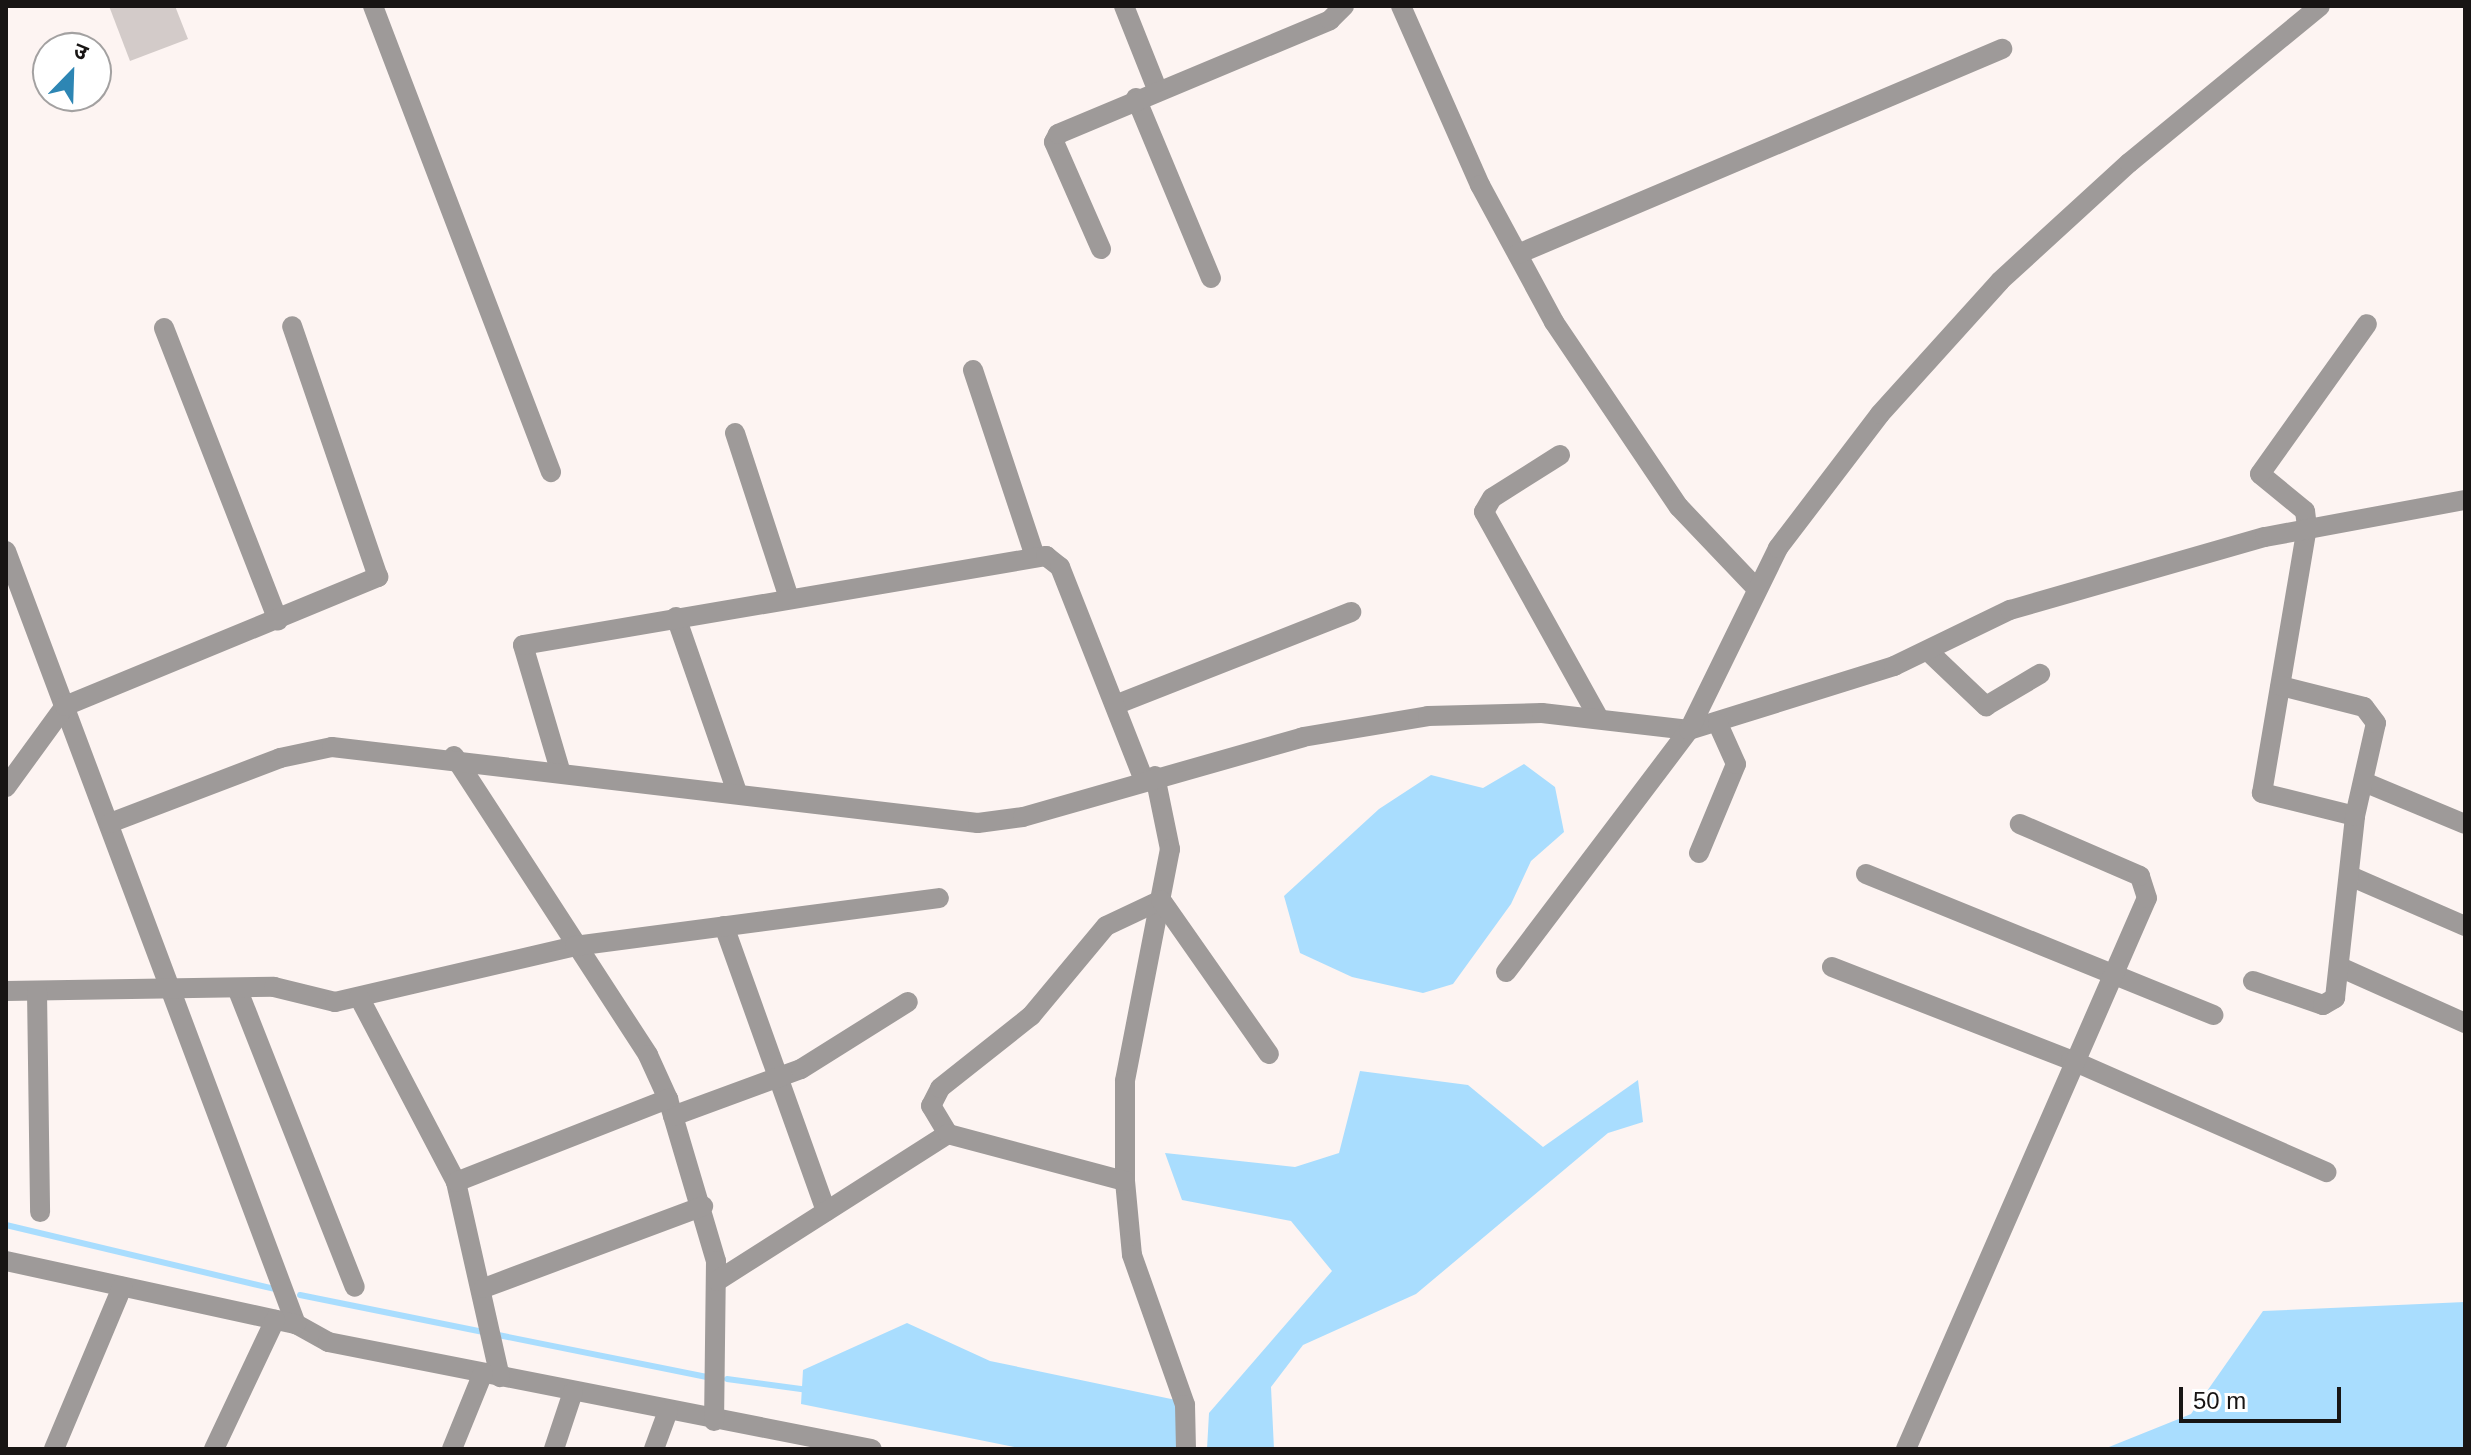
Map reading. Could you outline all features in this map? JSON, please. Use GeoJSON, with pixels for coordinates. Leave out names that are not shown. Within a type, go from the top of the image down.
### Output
{"type":"FeatureCollection","features":[{"type":"Feature","properties":{"kind":"street"},"geometry":{"type":"LineString","coordinates":[[373,6],[551,472]]}},
{"type":"Feature","properties":{"kind":"street"},"geometry":{"type":"LineString","coordinates":[[1124,6],[1157,89]]}},
{"type":"Feature","properties":{"kind":"street"},"geometry":{"type":"LineString","coordinates":[[1101,249],[1054,142],[1136,98],[1330,20],[1344,6]]}},
{"type":"Feature","properties":{"kind":"street"},"geometry":{"type":"LineString","coordinates":[[1401,6],[1518,254],[1602,397],[1679,507],[1757,589]]}},
{"type":"Feature","properties":{"kind":"street"},"geometry":{"type":"LineString","coordinates":[[1506,972],[1689,730],[1757,589],[1813,495],[2000,281],[2129,163],[2320,6]]}},
{"type":"Feature","properties":{"kind":"street"},"geometry":{"type":"LineString","coordinates":[[1518,254],[2002,49]]}},
{"type":"Feature","properties":{"kind":"street"},"geometry":{"type":"LineString","coordinates":[[1136,98],[1211,278]]}},
{"type":"Feature","properties":{"kind":"street"},"geometry":{"type":"LineString","coordinates":[[2355,816],[2263,797],[2307,527],[2305,511],[2261,478],[2261,470],[2367,324]]}},
{"type":"Feature","properties":{"kind":"street"},"geometry":{"type":"LineString","coordinates":[[6,787],[65,706],[278,621],[378,577],[292,326]]}},
{"type":"Feature","properties":{"kind":"street"},"geometry":{"type":"LineString","coordinates":[[164,328],[278,621]]}},
{"type":"Feature","properties":{"kind":"street"},"geometry":{"type":"LineString","coordinates":[[973,370],[1035,556]]}},
{"type":"Feature","properties":{"kind":"street"},"geometry":{"type":"LineString","coordinates":[[735,433],[789,598]]}},
{"type":"Feature","properties":{"kind":"street"},"geometry":{"type":"LineString","coordinates":[[1560,455],[1492,498],[1484,512],[1598,717]]}},
{"type":"Feature","properties":{"kind":"street"},"geometry":{"type":"LineString","coordinates":[[110,823],[304,751],[454,756],[978,823],[1023,817],[1149,778],[1360,725],[1465,713],[1598,717],[1689,730],[1718,724],[1929,652],[2010,610],[2307,527],[2465,500]]}},
{"type":"Feature","properties":{"kind":"street"},"geometry":{"type":"LineString","coordinates":[[6,551],[176,990],[296,1324]]}},
{"type":"Feature","properties":{"kind":"street"},"geometry":{"type":"LineString","coordinates":[[560,770],[523,645],[1035,556],[1060,567],[1170,831],[1161,900],[1125,1081],[1125,1181],[1132,1255],[1185,1405],[1186,1449]]}},
{"type":"Feature","properties":{"kind":"street"},"geometry":{"type":"LineString","coordinates":[[1115,705],[1351,612]]}},
{"type":"Feature","properties":{"kind":"street"},"geometry":{"type":"LineString","coordinates":[[676,617],[737,792]]}},
{"type":"Feature","properties":{"kind":"street"},"geometry":{"type":"LineString","coordinates":[[1929,652],[1986,706],[2040,674]]}},
{"type":"Feature","properties":{"kind":"street"},"geometry":{"type":"LineString","coordinates":[[2253,981],[2323,1005],[2335,998],[2342,968],[2355,816],[2376,723],[2371,712],[2281,686]]}},
{"type":"Feature","properties":{"kind":"street"},"geometry":{"type":"LineString","coordinates":[[1699,853],[1736,764],[1718,724]]}},
{"type":"Feature","properties":{"kind":"street"},"geometry":{"type":"LineString","coordinates":[[454,756],[648,1055],[671,1108],[703,1206],[717,1281],[714,1421]]}},
{"type":"Feature","properties":{"kind":"street"},"geometry":{"type":"LineString","coordinates":[[2364,782],[2465,824]]}},
{"type":"Feature","properties":{"kind":"street"},"geometry":{"type":"LineString","coordinates":[[1906,1449],[2071,1060],[2147,898],[2146,882],[2020,824]]}},
{"type":"Feature","properties":{"kind":"street"},"geometry":{"type":"LineString","coordinates":[[1866,874],[2214,1015]]}},
{"type":"Feature","properties":{"kind":"street"},"geometry":{"type":"LineString","coordinates":[[2350,876],[2465,926]]}},
{"type":"Feature","properties":{"kind":"street"},"geometry":{"type":"LineString","coordinates":[[6,991],[285,988],[328,1003],[575,946],[939,898]]}},
{"type":"Feature","properties":{"kind":"street"},"geometry":{"type":"LineString","coordinates":[[1161,900],[1269,1054]]}},
{"type":"Feature","properties":{"kind":"street"},"geometry":{"type":"LineString","coordinates":[[1125,1181],[948,1134],[931,1106],[940,1088],[1031,1016],[1106,926],[1161,900]]}},
{"type":"Feature","properties":{"kind":"street"},"geometry":{"type":"LineString","coordinates":[[724,926],[774,1079],[826,1211]]}},
{"type":"Feature","properties":{"kind":"street"},"geometry":{"type":"LineString","coordinates":[[1832,967],[2071,1060],[2326,1172]]}},
{"type":"Feature","properties":{"kind":"street"},"geometry":{"type":"LineString","coordinates":[[2342,968],[2465,1023]]}},
{"type":"Feature","properties":{"kind":"street"},"geometry":{"type":"LineString","coordinates":[[237,988],[355,1287]]}},
{"type":"Feature","properties":{"kind":"street"},"geometry":{"type":"LineString","coordinates":[[37,991],[40,1212]]}},
{"type":"Feature","properties":{"kind":"street"},"geometry":{"type":"LineString","coordinates":[[359,997],[456,1182],[484,1288],[492,1375],[452,1449]]}},
{"type":"Feature","properties":{"kind":"street"},"geometry":{"type":"LineString","coordinates":[[456,1182],[671,1108],[774,1079],[908,1002]]}},
{"type":"Feature","properties":{"kind":"street"},"geometry":{"type":"LineString","coordinates":[[717,1281],[948,1134]]}},
{"type":"Feature","properties":{"kind":"street"},"geometry":{"type":"LineString","coordinates":[[484,1288],[703,1206]]}},
{"type":"Feature","properties":{"kind":"street"},"geometry":{"type":"LineString","coordinates":[[6,1261],[296,1324],[328,1342],[714,1421],[763,1440],[872,1449]]}},
{"type":"Feature","properties":{"kind":"street"},"geometry":{"type":"LineString","coordinates":[[54,1449],[122,1287]]}},
{"type":"Feature","properties":{"kind":"street"},"geometry":{"type":"LineString","coordinates":[[214,1449],[275,1320]]}},
{"type":"Feature","properties":{"kind":"street"},"geometry":{"type":"LineString","coordinates":[[554,1449],[573,1392]]}},
{"type":"Feature","properties":{"kind":"street"},"geometry":{"type":"LineString","coordinates":[[654,1449],[668,1411]]}},
{"type":"Feature","properties":{"kind":"water"},"geometry":{"type":"Polygon","coordinates":[[[1524,764],[1555,787],[1564,832],[1531,861],[1511,904],[1453,984],[1423,993],[1352,977],[1300,953],[1284,896],[1379,809],[1431,775],[1483,788],[1524,764]]]}},
{"type":"Feature","properties":{"kind":"water"},"geometry":{"type":"Polygon","coordinates":[[[1360,1071],[1468,1085],[1543,1147],[1638,1080],[1643,1122],[1608,1133],[1416,1294],[1303,1345],[1271,1387],[1274,1449],[1207,1449],[1209,1413],[1332,1271],[1291,1221],[1182,1200],[1165,1153],[1295,1167],[1339,1153],[1360,1071]]]}},
{"type":"Feature","properties":{"kind":"water"},"geometry":{"type":"Polygon","coordinates":[[[2465,1302],[2465,1449],[2104,1449],[2191,1414],[2263,1311],[2465,1302]]]}},
{"type":"Feature","properties":{"kind":"water"},"geometry":{"type":"Polygon","coordinates":[[[907,1323],[990,1361],[1176,1400],[1176,1449],[1024,1449],[801,1404],[803,1370],[907,1323]]]}},
{"type":"Feature","properties":{"kind":"building"},"geometry":{"type":"Polygon","coordinates":[[[109,6],[175,6],[188,39],[130,61],[109,6]]]}},
{"type":"Feature","properties":{"kind":"waterway"},"geometry":{"type":"LineString","coordinates":[[6,1225],[275,1289]]}},
{"type":"Feature","properties":{"kind":"waterway"},"geometry":{"type":"LineString","coordinates":[[300,1295],[707,1377]]}},
{"type":"Feature","properties":{"kind":"waterway"},"geometry":{"type":"LineString","coordinates":[[727,1379],[808,1390]]}}]}
